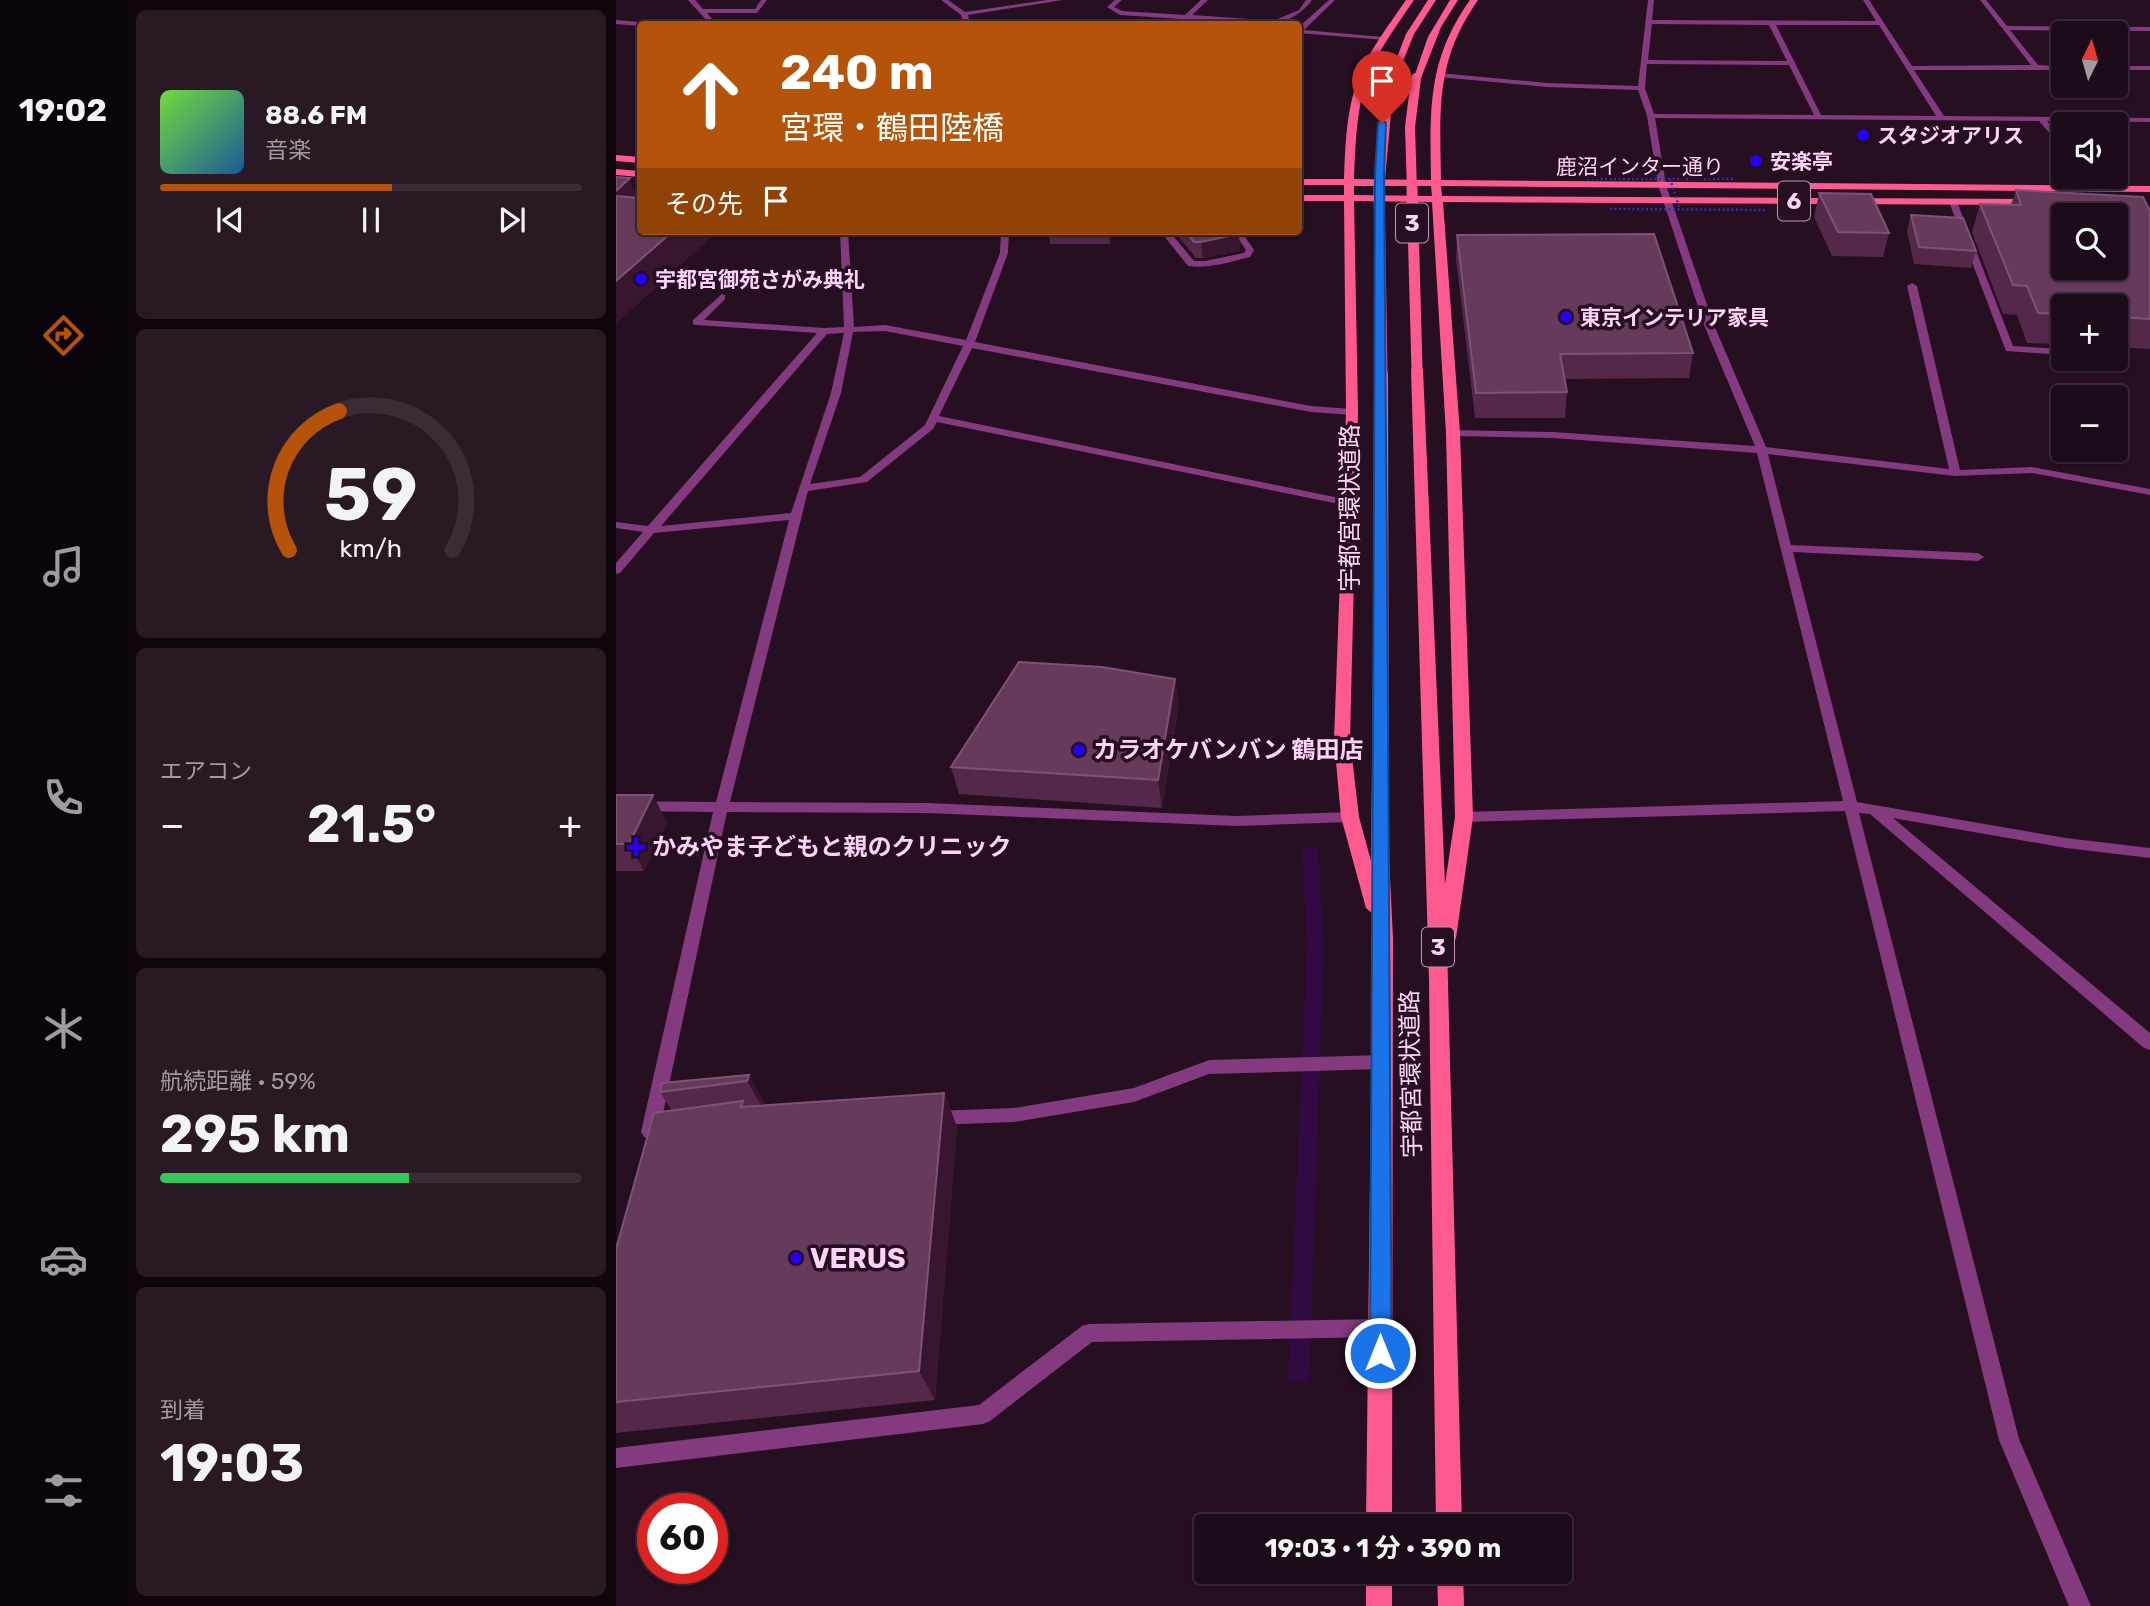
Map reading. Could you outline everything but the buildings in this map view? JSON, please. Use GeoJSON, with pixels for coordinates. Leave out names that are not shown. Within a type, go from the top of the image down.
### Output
{"type":"FeatureCollection","features":[{"type":"Feature","properties":{"kind":"main road","name":"3"},"geometry":{"type":"LineString","coordinates":[[1383,939],[1350,817],[1341,711],[1352,412],[1350,146],[1359,90],[1383,38],[1410,0]]}},
{"type":"Feature","properties":{"kind":"main road","name":"宇都宮環状道路"},"geometry":{"type":"LineString","coordinates":[[1379,1514],[1383,939],[1380,800],[1380,174],[1382,123],[1392,76],[1410,34],[1432,0]]}},
{"type":"Feature","properties":{"kind":"main road","name":"宇都宮環状道路"},"geometry":{"type":"LineString","coordinates":[[1449,1514],[1439,981],[1410,127],[1416,78],[1425,52],[1444,12],[1454,0]]}},
{"type":"Feature","properties":{"kind":"main road","name":"3"},"geometry":{"type":"LineString","coordinates":[[1439,981],[1464,817],[1453,433],[1436,183],[1435,99],[1439,75],[1464,14],[1474,0]]}},
{"type":"Feature","properties":{"kind":"main road"},"geometry":{"type":"LineString","coordinates":[[616,158],[637,160]]}},
{"type":"Feature","properties":{"kind":"main road"},"geometry":{"type":"LineString","coordinates":[[616,172],[637,174]]}},
{"type":"Feature","properties":{"kind":"main road","name":"鹿沼インター通り"},"geometry":{"type":"LineString","coordinates":[[1302,197],[1436,183],[1666,182],[2051,187]]}},
{"type":"Feature","properties":{"kind":"main road","name":"鹿沼インター通り"},"geometry":{"type":"LineString","coordinates":[[1302,183],[1349,191],[1438,200],[1674,205],[2049,202]]}},
{"type":"Feature","properties":{"kind":"main road","name":"鹿沼インター通り"},"geometry":{"type":"LineString","coordinates":[[2128,189],[2150,189]]}},
{"type":"Feature","properties":{"kind":"main road"},"geometry":{"type":"LineString","coordinates":[[1379,1584],[1379,1606]]}},
{"type":"Feature","properties":{"kind":"main road"},"geometry":{"type":"LineString","coordinates":[[1450,1584],[1451,1606]]}},
{"type":"Feature","properties":{"kind":"street"},"geometry":{"type":"LineString","coordinates":[[691,0],[710,21]]}},
{"type":"Feature","properties":{"kind":"street"},"geometry":{"type":"LineString","coordinates":[[701,11],[757,10],[764,0]]}},
{"type":"Feature","properties":{"kind":"street"},"geometry":{"type":"LineString","coordinates":[[944,0],[964,14],[966,21]]}},
{"type":"Feature","properties":{"kind":"street"},"geometry":{"type":"LineString","coordinates":[[964,14],[1059,0]]}},
{"type":"Feature","properties":{"kind":"street"},"geometry":{"type":"LineString","coordinates":[[1119,0],[1110,7],[1120,13],[1249,21]]}},
{"type":"Feature","properties":{"kind":"street"},"geometry":{"type":"LineString","coordinates":[[1187,17],[1205,0]]}},
{"type":"Feature","properties":{"kind":"street"},"geometry":{"type":"LineString","coordinates":[[1276,21],[1301,11],[1309,0]]}},
{"type":"Feature","properties":{"kind":"street"},"geometry":{"type":"LineString","coordinates":[[1302,27],[1307,20],[1322,15],[1332,0]]}},
{"type":"Feature","properties":{"kind":"street"},"geometry":{"type":"LineString","coordinates":[[1651,0],[1641,88],[1666,182],[1709,325],[1762,450],[2009,1440],[2080,1606]]}},
{"type":"Feature","properties":{"kind":"street"},"geometry":{"type":"LineString","coordinates":[[1866,0],[1942,119]]}},
{"type":"Feature","properties":{"kind":"street"},"geometry":{"type":"LineString","coordinates":[[1983,0],[2036,68]]}},
{"type":"Feature","properties":{"kind":"street"},"geometry":{"type":"LineString","coordinates":[[1648,22],[1881,23]]}},
{"type":"Feature","properties":{"kind":"street"},"geometry":{"type":"LineString","coordinates":[[616,23],[637,24]]}},
{"type":"Feature","properties":{"kind":"street"},"geometry":{"type":"LineString","coordinates":[[1772,23],[1819,118]]}},
{"type":"Feature","properties":{"kind":"street"},"geometry":{"type":"LineString","coordinates":[[2007,28],[2150,29]]}},
{"type":"Feature","properties":{"kind":"street"},"geometry":{"type":"LineString","coordinates":[[1302,31],[1383,38]]}},
{"type":"Feature","properties":{"kind":"street"},"geometry":{"type":"LineString","coordinates":[[1645,62],[1792,63]]}},
{"type":"Feature","properties":{"kind":"street"},"geometry":{"type":"LineString","coordinates":[[1909,68],[2051,68]]}},
{"type":"Feature","properties":{"kind":"street"},"geometry":{"type":"LineString","coordinates":[[2128,68],[2150,68]]}},
{"type":"Feature","properties":{"kind":"street"},"geometry":{"type":"LineString","coordinates":[[1439,75],[1547,85],[1641,88]]}},
{"type":"Feature","properties":{"kind":"street"},"geometry":{"type":"LineString","coordinates":[[1650,117],[2150,120]]}},
{"type":"Feature","properties":{"kind":"street"},"geometry":{"type":"LineString","coordinates":[[2042,120],[2051,132]]}},
{"type":"Feature","properties":{"kind":"street"},"geometry":{"type":"LineString","coordinates":[[1953,202],[2009,349],[2051,351]]}},
{"type":"Feature","properties":{"kind":"street"},"geometry":{"type":"LineString","coordinates":[[668,1138],[648,1140],[721,808],[803,488],[836,393],[849,330],[844,235]]}},
{"type":"Feature","properties":{"kind":"street"},"geometry":{"type":"LineString","coordinates":[[803,488],[863,480],[929,427],[969,344],[1004,253],[1005,235]]}},
{"type":"Feature","properties":{"kind":"street"},"geometry":{"type":"LineString","coordinates":[[1167,235],[1191,264],[1205,264],[1247,255],[1249,244],[1241,235]]}},
{"type":"Feature","properties":{"kind":"street"},"geometry":{"type":"LineString","coordinates":[[1912,286],[1955,473]]}},
{"type":"Feature","properties":{"kind":"street"},"geometry":{"type":"LineString","coordinates":[[722,297],[696,322],[824,331],[886,328],[1311,409],[1352,412]]}},
{"type":"Feature","properties":{"kind":"street"},"geometry":{"type":"LineString","coordinates":[[616,570],[824,331]]}},
{"type":"Feature","properties":{"kind":"street"},"geometry":{"type":"LineString","coordinates":[[933,418],[1349,503]]}},
{"type":"Feature","properties":{"kind":"street"},"geometry":{"type":"LineString","coordinates":[[1453,433],[1553,435],[1762,450],[1955,473],[2032,470],[2150,492]]}},
{"type":"Feature","properties":{"kind":"street"},"geometry":{"type":"LineString","coordinates":[[616,525],[650,530],[796,516]]}},
{"type":"Feature","properties":{"kind":"street"},"geometry":{"type":"LineString","coordinates":[[1786,548],[1978,557]]}},
{"type":"Feature","properties":{"kind":"street"},"geometry":{"type":"LineString","coordinates":[[616,806],[927,808],[1237,821],[1350,817]]}},
{"type":"Feature","properties":{"kind":"street"},"geometry":{"type":"LineString","coordinates":[[1464,817],[1851,806],[2066,843],[2150,853]]}},
{"type":"Feature","properties":{"kind":"street"},"geometry":{"type":"LineString","coordinates":[[1875,811],[2150,1043]]}},
{"type":"Feature","properties":{"kind":"street"},"geometry":{"type":"LineString","coordinates":[[917,1119],[1014,1115],[1134,1095],[1209,1067],[1382,1062]]}},
{"type":"Feature","properties":{"kind":"street"},"geometry":{"type":"LineString","coordinates":[[616,1458],[983,1415],[1089,1333],[1381,1328]]}},
{"type":"Feature","properties":{"kind":"path"},"geometry":{"type":"LineString","coordinates":[[1587,179],[1666,182],[1735,179]]}},
{"type":"Feature","properties":{"kind":"path"},"geometry":{"type":"LineString","coordinates":[[1666,182],[1674,205]]}},
{"type":"Feature","properties":{"kind":"path"},"geometry":{"type":"LineString","coordinates":[[1610,209],[1674,205],[1768,210]]}},
{"type":"Feature","properties":{"kind":"shaded area"},"geometry":{"type":"Polygon","coordinates":[[[1318,847],[1324,944],[1309,1382],[1288,1381],[1307,945],[1302,849],[1318,847]]]}},
{"type":"Feature","properties":{"kind":"place","name":"スタジオアリス"},"geometry":{"type":"Point","coordinates":[1863,135]}},
{"type":"Feature","properties":{"kind":"place","name":"安楽亭"},"geometry":{"type":"Point","coordinates":[1756,161]}},
{"type":"Feature","properties":{"kind":"place","name":"宇都宮御苑さがみ典礼"},"geometry":{"type":"Point","coordinates":[641,279]}},
{"type":"Feature","properties":{"kind":"place","name":"東京インテリア家具"},"geometry":{"type":"Point","coordinates":[1566,317]}},
{"type":"Feature","properties":{"kind":"place","name":"カラオケバンバン 鶴田店"},"geometry":{"type":"Point","coordinates":[1079,750]}},
{"type":"Feature","properties":{"kind":"place","name":"かみやま子どもと親のクリニック"},"geometry":{"type":"Point","coordinates":[636,847]}},
{"type":"Feature","properties":{"kind":"place","name":"VERUS"},"geometry":{"type":"Point","coordinates":[796,1258]}},
{"type":"Feature","properties":{"kind":"route"},"geometry":{"type":"LineString","coordinates":[[1380,1353],[1383,939],[1380,856],[1382,123]]}}]}
